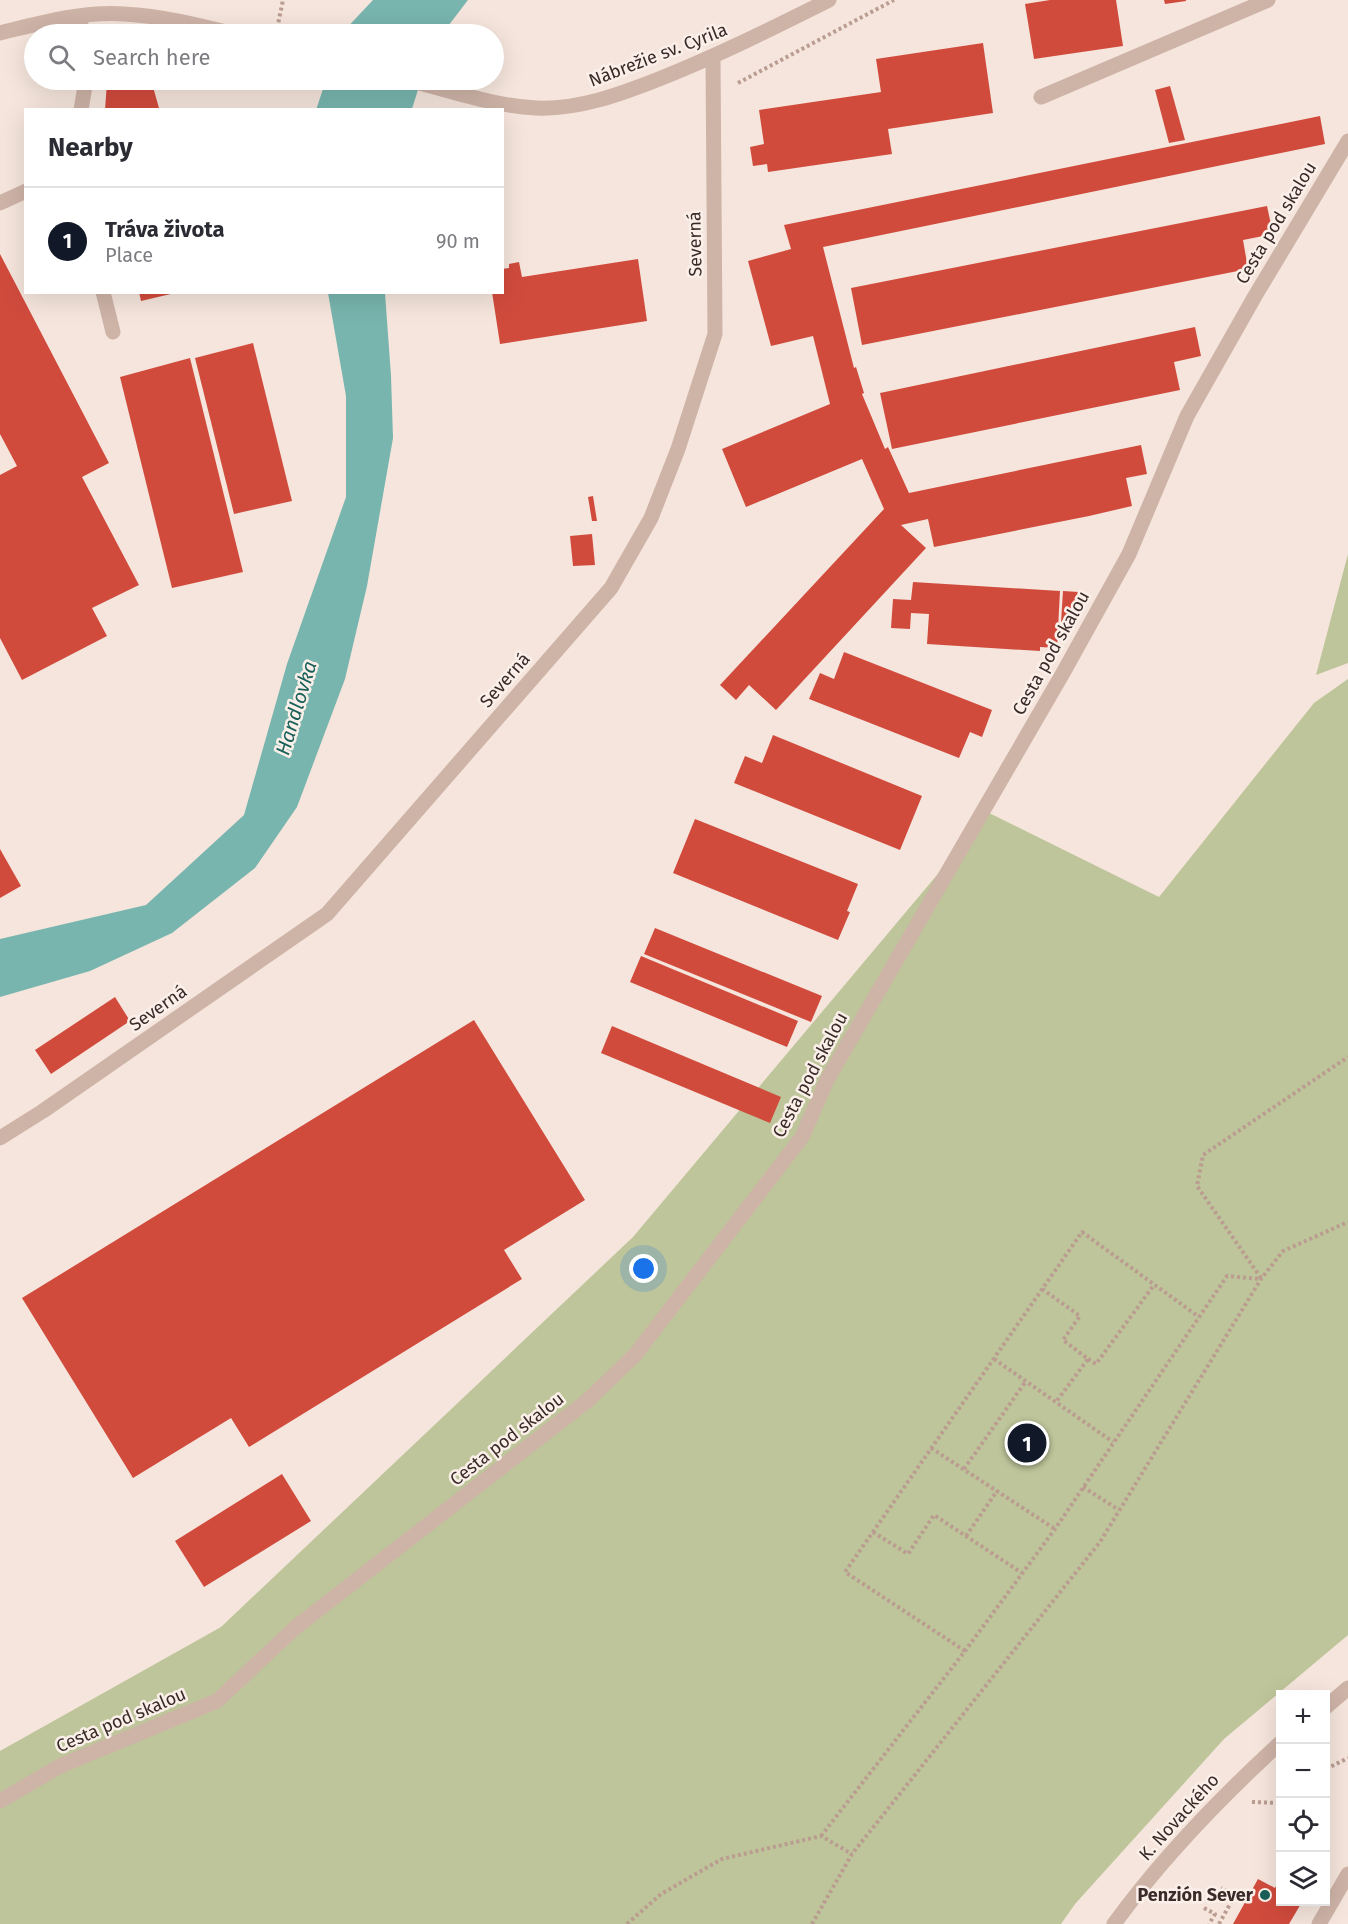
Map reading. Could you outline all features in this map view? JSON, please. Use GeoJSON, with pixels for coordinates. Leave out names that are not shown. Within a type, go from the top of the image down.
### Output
{"type":"FeatureCollection","features":[{"type":"Feature","properties":{"kind":"street"},"geometry":{"type":"LineString","coordinates":[[1041,97],[1268,0]]}},
{"type":"Feature","properties":{"kind":"street","name":"Nábrežie sv. Cyrila"},"geometry":{"type":"LineString","coordinates":[[447,90],[492,101],[537,108],[583,104],[632,90],[712,58],[818,2]]}},
{"type":"Feature","properties":{"kind":"street"},"geometry":{"type":"LineString","coordinates":[[42,24],[80,16],[122,14],[169,18],[193,24]]}},
{"type":"Feature","properties":{"kind":"street"},"geometry":{"type":"LineString","coordinates":[[80,16],[81,24]]}},
{"type":"Feature","properties":{"kind":"street"},"geometry":{"type":"LineString","coordinates":[[0,33],[24,28]]}},
{"type":"Feature","properties":{"kind":"street","name":"Severná"},"geometry":{"type":"LineString","coordinates":[[0,1138],[43,1112],[327,914],[611,588],[651,518],[678,449],[715,334],[712,58]]}},
{"type":"Feature","properties":{"kind":"street"},"geometry":{"type":"LineString","coordinates":[[81,108],[84,90]]}},
{"type":"Feature","properties":{"kind":"street","name":"Cesta pod skalou"},"geometry":{"type":"LineString","coordinates":[[0,1801],[60,1766],[217,1701],[296,1627],[587,1401],[635,1355],[802,1137],[827,1080],[1063,673],[1129,554],[1186,416],[1348,141]]}},
{"type":"Feature","properties":{"kind":"street"},"geometry":{"type":"LineString","coordinates":[[0,203],[24,192]]}},
{"type":"Feature","properties":{"kind":"street"},"geometry":{"type":"LineString","coordinates":[[104,294],[113,332]]}},
{"type":"Feature","properties":{"kind":"street"},"geometry":{"type":"LineString","coordinates":[[1330,1704],[1348,1688]]}},
{"type":"Feature","properties":{"kind":"street","name":"K. Novackého"},"geometry":{"type":"LineString","coordinates":[[1114,1924],[1179,1844],[1233,1785],[1280,1744]]}},
{"type":"Feature","properties":{"kind":"street"},"geometry":{"type":"LineString","coordinates":[[1319,1924],[1348,1874]]}},
{"type":"Feature","properties":{"kind":"path"},"geometry":{"type":"LineString","coordinates":[[278,24],[283,0]]}},
{"type":"Feature","properties":{"kind":"path"},"geometry":{"type":"LineString","coordinates":[[713,96],[894,0]]}},
{"type":"Feature","properties":{"kind":"path"},"geometry":{"type":"LineString","coordinates":[[1261,1279],[1197,1186],[1203,1155],[1348,1057]]}},
{"type":"Feature","properties":{"kind":"path"},"geometry":{"type":"LineString","coordinates":[[812,1924],[852,1854],[1100,1542],[1261,1279],[1283,1251],[1348,1222]]}},
{"type":"Feature","properties":{"kind":"path"},"geometry":{"type":"LineString","coordinates":[[964,1651],[845,1572],[1042,1289],[1082,1232],[1198,1317]]}},
{"type":"Feature","properties":{"kind":"path"},"geometry":{"type":"LineString","coordinates":[[627,1924],[661,1894],[722,1859],[821,1836],[1055,1529],[1227,1276],[1261,1279]]}},
{"type":"Feature","properties":{"kind":"path"},"geometry":{"type":"LineString","coordinates":[[1042,1289],[1080,1317],[1063,1340],[1096,1364],[1155,1285]]}},
{"type":"Feature","properties":{"kind":"path"},"geometry":{"type":"LineString","coordinates":[[994,1359],[1113,1442]]}},
{"type":"Feature","properties":{"kind":"path"},"geometry":{"type":"LineString","coordinates":[[1056,1402],[1088,1359]]}},
{"type":"Feature","properties":{"kind":"path"},"geometry":{"type":"LineString","coordinates":[[964,1469],[1026,1381]]}},
{"type":"Feature","properties":{"kind":"path"},"geometry":{"type":"LineString","coordinates":[[931,1448],[1055,1529]]}},
{"type":"Feature","properties":{"kind":"path"},"geometry":{"type":"LineString","coordinates":[[1083,1487],[1119,1510]]}},
{"type":"Feature","properties":{"kind":"path"},"geometry":{"type":"LineString","coordinates":[[966,1536],[997,1491]]}},
{"type":"Feature","properties":{"kind":"path"},"geometry":{"type":"LineString","coordinates":[[873,1532],[908,1554],[934,1515],[1023,1573]]}},
{"type":"Feature","properties":{"kind":"path"},"geometry":{"type":"LineString","coordinates":[[1330,1767],[1348,1758]]}},
{"type":"Feature","properties":{"kind":"path"},"geometry":{"type":"LineString","coordinates":[[821,1836],[852,1854]]}},
{"type":"Feature","properties":{"kind":"path"},"geometry":{"type":"LineString","coordinates":[[1219,1924],[1235,1895],[1221,1887]]}},
{"type":"Feature","properties":{"kind":"path"},"geometry":{"type":"LineString","coordinates":[[1204,1908],[1215,1914],[1209,1924]]}},
{"type":"Feature","properties":{"kind":"green space"},"geometry":{"type":"Polygon","coordinates":[[[1348,554],[1348,663],[1316,675],[1348,554]]]}},
{"type":"Feature","properties":{"kind":"green space"},"geometry":{"type":"Polygon","coordinates":[[[1348,679],[1348,1635],[1282,1690],[1276,1690],[1276,1695],[1224,1739],[1075,1904],[1061,1924],[0,1924],[0,1751],[221,1627],[633,1237],[989,813],[1159,897],[1314,703],[1348,679]]]}},
{"type":"Feature","properties":{"kind":"water"},"geometry":{"type":"Polygon","coordinates":[[[373,0],[468,0],[450,24],[350,24],[373,0]]]}},
{"type":"Feature","properties":{"kind":"water"},"geometry":{"type":"Polygon","coordinates":[[[323,90],[418,90],[412,108],[317,108],[323,90]]]}},
{"type":"Feature","properties":{"kind":"water","name":"Handlovka"},"geometry":{"type":"Polygon","coordinates":[[[328,294],[385,294],[393,438],[367,586],[345,679],[297,807],[255,868],[172,933],[90,971],[0,997],[0,939],[146,905],[244,815],[287,664],[346,497],[346,396],[328,294]]]}},
{"type":"Feature","properties":{"kind":"building"},"geometry":{"type":"Polygon","coordinates":[[[1050,0],[1116,0],[1123,46],[1034,59],[1025,4],[1050,0]]]}},
{"type":"Feature","properties":{"kind":"building"},"geometry":{"type":"Polygon","coordinates":[[[1164,0],[1186,0],[1186,1],[1165,4],[1164,0]]]}},
{"type":"Feature","properties":{"kind":"building"},"geometry":{"type":"Polygon","coordinates":[[[983,43],[993,113],[888,129],[892,154],[768,172],[767,164],[753,166],[750,147],[764,144],[759,110],[881,92],[876,59],[983,43]]]}},
{"type":"Feature","properties":{"kind":"building"},"geometry":{"type":"Polygon","coordinates":[[[1170,86],[1185,140],[1169,143],[1155,90],[1170,86]]]}},
{"type":"Feature","properties":{"kind":"building"},"geometry":{"type":"Polygon","coordinates":[[[106,90],[154,90],[159,108],[105,108],[106,90]]]}},
{"type":"Feature","properties":{"kind":"building"},"geometry":{"type":"Polygon","coordinates":[[[1320,116],[1325,144],[823,247],[854,368],[856,367],[864,393],[862,394],[885,449],[888,447],[909,493],[1141,445],[1147,474],[1126,478],[1132,506],[1089,516],[934,547],[928,519],[901,525],[926,548],[776,710],[749,685],[736,700],[720,685],[884,509],[862,459],[746,507],[722,449],[830,404],[813,336],[771,346],[748,261],[791,249],[784,225],[1320,116]]]}},
{"type":"Feature","properties":{"kind":"building"},"geometry":{"type":"Polygon","coordinates":[[[1267,206],[1273,234],[1243,240],[1248,269],[862,345],[851,288],[1267,206]]]}},
{"type":"Feature","properties":{"kind":"building"},"geometry":{"type":"Polygon","coordinates":[[[0,254],[109,463],[82,477],[139,585],[92,608],[107,636],[22,680],[0,638],[0,475],[17,466],[0,434],[0,254]]]}},
{"type":"Feature","properties":{"kind":"building"},"geometry":{"type":"Polygon","coordinates":[[[638,259],[647,321],[500,344],[492,294],[504,294],[504,269],[509,268],[509,264],[519,262],[522,277],[638,259]]]}},
{"type":"Feature","properties":{"kind":"building"},"geometry":{"type":"Polygon","coordinates":[[[139,294],[171,294],[141,301],[139,294]]]}},
{"type":"Feature","properties":{"kind":"building"},"geometry":{"type":"Polygon","coordinates":[[[1195,327],[1201,356],[1174,362],[1180,390],[892,449],[880,393],[1195,327]]]}},
{"type":"Feature","properties":{"kind":"building"},"geometry":{"type":"Polygon","coordinates":[[[253,343],[292,501],[234,514],[195,358],[253,343]]]}},
{"type":"Feature","properties":{"kind":"building"},"geometry":{"type":"Polygon","coordinates":[[[190,358],[243,572],[172,588],[120,377],[190,358]]]}},
{"type":"Feature","properties":{"kind":"building"},"geometry":{"type":"Polygon","coordinates":[[[593,496],[597,521],[592,521],[588,497],[593,496]]]}},
{"type":"Feature","properties":{"kind":"building"},"geometry":{"type":"Polygon","coordinates":[[[592,534],[595,565],[573,566],[570,536],[592,534]]]}},
{"type":"Feature","properties":{"kind":"building"},"geometry":{"type":"Polygon","coordinates":[[[913,582],[1060,591],[1057,648],[1040,647],[1040,651],[927,644],[929,614],[911,613],[910,629],[891,628],[893,599],[911,600],[913,582]]]}},
{"type":"Feature","properties":{"kind":"building"},"geometry":{"type":"Polygon","coordinates":[[[1063,591],[1079,592],[1077,623],[1061,622],[1063,591]]]}},
{"type":"Feature","properties":{"kind":"building"},"geometry":{"type":"Polygon","coordinates":[[[844,652],[992,710],[982,737],[970,732],[959,758],[809,699],[820,673],[834,679],[844,652]]]}},
{"type":"Feature","properties":{"kind":"building"},"geometry":{"type":"Polygon","coordinates":[[[773,735],[922,796],[900,850],[734,783],[745,756],[762,763],[773,735]]]}},
{"type":"Feature","properties":{"kind":"building"},"geometry":{"type":"Polygon","coordinates":[[[695,819],[858,884],[847,911],[850,912],[838,940],[673,873],[695,819]]]}},
{"type":"Feature","properties":{"kind":"building"},"geometry":{"type":"Polygon","coordinates":[[[0,849],[21,886],[0,898],[0,849]]]}},
{"type":"Feature","properties":{"kind":"building"},"geometry":{"type":"Polygon","coordinates":[[[655,928],[822,996],[811,1022],[644,954],[655,928]]]}},
{"type":"Feature","properties":{"kind":"building"},"geometry":{"type":"Polygon","coordinates":[[[641,956],[798,1021],[787,1047],[630,982],[641,956]]]}},
{"type":"Feature","properties":{"kind":"building"},"geometry":{"type":"Polygon","coordinates":[[[115,997],[130,1021],[51,1074],[35,1050],[115,997]]]}},
{"type":"Feature","properties":{"kind":"building"},"geometry":{"type":"Polygon","coordinates":[[[474,1020],[585,1200],[504,1250],[522,1279],[249,1447],[231,1418],[133,1478],[22,1298],[474,1020]]]}},
{"type":"Feature","properties":{"kind":"building"},"geometry":{"type":"Polygon","coordinates":[[[612,1026],[781,1097],[770,1123],[601,1053],[612,1026]]]}},
{"type":"Feature","properties":{"kind":"building"},"geometry":{"type":"Polygon","coordinates":[[[282,1474],[311,1521],[204,1587],[175,1541],[282,1474]]]}},
{"type":"Feature","properties":{"kind":"building","name":"Penzión Sever"},"geometry":{"type":"Polygon","coordinates":[[[1258,1879],[1275,1888],[1276,1886],[1276,1906],[1300,1906],[1289,1924],[1233,1924],[1258,1879]]]}},
{"type":"Feature","properties":{"kind":"place","name":"Tráva života"},"geometry":{"type":"Point","coordinates":[1027,1443]}},
{"type":"Feature","properties":{"kind":"place","name":"Penzión Sever"},"geometry":{"type":"Point","coordinates":[1265,1895]}}]}
